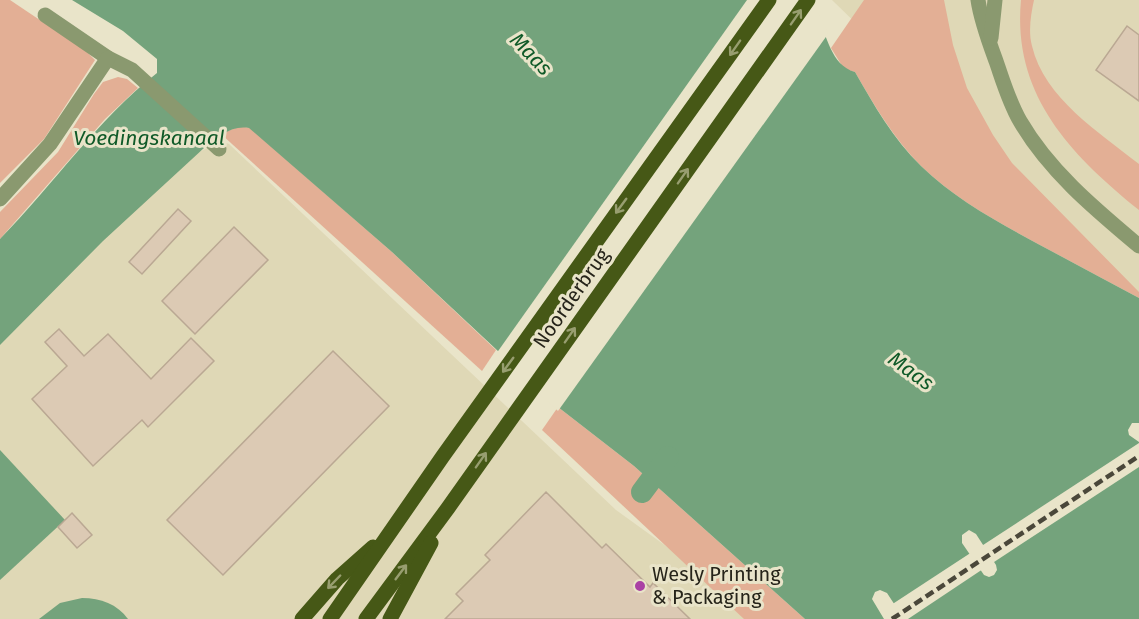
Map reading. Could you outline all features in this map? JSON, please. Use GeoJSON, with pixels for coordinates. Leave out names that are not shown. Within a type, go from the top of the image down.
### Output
{"type":"FeatureCollection","features":[{"type":"Feature","properties":{"kind":"main road","name":"Noorderbrug"},"geometry":{"type":"LineString","coordinates":[[330,619],[769,0]]}},
{"type":"Feature","properties":{"kind":"main road","name":"Noorderbrug"},"geometry":{"type":"LineString","coordinates":[[366,619],[448,508],[808,0]]}},
{"type":"Feature","properties":{"kind":"main road"},"geometry":{"type":"LineString","coordinates":[[390,619],[414,578],[448,508]]}},
{"type":"Feature","properties":{"kind":"main road"},"geometry":{"type":"LineString","coordinates":[[302,619],[337,579],[393,529]]}},
{"type":"Feature","properties":{"kind":"street"},"geometry":{"type":"LineString","coordinates":[[978,0],[990,47],[1012,105],[1035,144],[1069,184],[1139,246]]}},
{"type":"Feature","properties":{"kind":"street"},"geometry":{"type":"LineString","coordinates":[[990,47],[995,0]]}},
{"type":"Feature","properties":{"kind":"street"},"geometry":{"type":"LineString","coordinates":[[45,15],[108,58],[132,70],[219,149]]}},
{"type":"Feature","properties":{"kind":"street"},"geometry":{"type":"LineString","coordinates":[[0,199],[50,144],[108,58]]}},
{"type":"Feature","properties":{"kind":"shaded area"},"geometry":{"type":"Polygon","coordinates":[[[0,0],[10,0],[86,51],[95,60],[44,139],[0,183],[0,0]]]}},
{"type":"Feature","properties":{"kind":"shaded area"},"geometry":{"type":"Polygon","coordinates":[[[832,0],[1139,0],[1139,295],[1115,275],[832,0]]]}},
{"type":"Feature","properties":{"kind":"shaded area"},"geometry":{"type":"Polygon","coordinates":[[[864,0],[944,0],[953,45],[967,88],[993,135],[1012,163],[1139,292],[1139,298],[976,209],[934,178],[911,156],[885,121],[855,72],[844,69],[831,48],[864,0]]]}},
{"type":"Feature","properties":{"kind":"shaded area"},"geometry":{"type":"Polygon","coordinates":[[[1021,0],[1034,0],[1030,23],[1032,46],[1038,65],[1048,82],[1075,113],[1139,164],[1139,210],[1114,189],[1069,144],[1051,120],[1036,94],[1026,65],[1021,34],[1021,0]]]}},
{"type":"Feature","properties":{"kind":"shaded area"},"geometry":{"type":"Polygon","coordinates":[[[118,77],[127,79],[138,88],[105,119],[0,239],[0,212],[58,152],[103,82],[118,77]]]}},
{"type":"Feature","properties":{"kind":"shaded area"},"geometry":{"type":"Polygon","coordinates":[[[240,126],[250,128],[392,252],[496,350],[482,371],[221,134],[240,126]]]}},
{"type":"Feature","properties":{"kind":"shaded area"},"geometry":{"type":"Polygon","coordinates":[[[221,141],[229,144],[616,510],[767,619],[0,619],[0,339],[187,158],[221,141]]]}},
{"type":"Feature","properties":{"kind":"shaded area"},"geometry":{"type":"Polygon","coordinates":[[[558,407],[634,466],[805,619],[744,619],[542,430],[558,407]]]}},
{"type":"Feature","properties":{"kind":"water"},"geometry":{"type":"Polygon","coordinates":[[[72,0],[804,0],[816,15],[840,63],[855,72],[893,133],[911,156],[934,178],[991,218],[1139,298],[1139,423],[1132,423],[1128,430],[1129,435],[1139,442],[1139,619],[904,619],[887,593],[880,590],[875,592],[872,599],[884,619],[805,619],[634,466],[558,407],[392,252],[249,128],[231,130],[204,148],[103,241],[0,345],[0,239],[95,132],[135,91],[157,73],[157,59],[123,31],[72,0]],[[969,530],[962,535],[962,543],[984,575],[989,577],[997,570],[996,565],[976,534],[969,530]]]}},
{"type":"Feature","properties":{"kind":"water"},"geometry":{"type":"Polygon","coordinates":[[[0,450],[65,520],[0,580],[0,450]]]}},
{"type":"Feature","properties":{"kind":"water"},"geometry":{"type":"Polygon","coordinates":[[[82,598],[108,603],[119,609],[128,619],[39,619],[60,603],[82,598]]]}},
{"type":"Feature","properties":{"kind":"pier"},"geometry":{"type":"Polygon","coordinates":[[[747,0],[808,0],[818,11],[828,34],[558,411],[496,354],[747,0]]]}},
{"type":"Feature","properties":{"kind":"pier"},"geometry":{"type":"Polygon","coordinates":[[[1139,443],[1139,467],[991,564],[980,547],[1139,443]]]}},
{"type":"Feature","properties":{"kind":"pier"},"geometry":{"type":"Polygon","coordinates":[[[972,552],[983,569],[908,619],[900,619],[891,605],[972,552]]]}},
{"type":"Feature","properties":{"kind":"building"},"geometry":{"type":"Polygon","coordinates":[[[1127,26],[1139,35],[1139,101],[1096,70],[1127,26]]]}},
{"type":"Feature","properties":{"kind":"building"},"geometry":{"type":"Polygon","coordinates":[[[178,209],[191,221],[142,274],[129,262],[178,209]]]}},
{"type":"Feature","properties":{"kind":"building"},"geometry":{"type":"Polygon","coordinates":[[[234,227],[268,260],[195,334],[162,301],[234,227]]]}},
{"type":"Feature","properties":{"kind":"building"},"geometry":{"type":"Polygon","coordinates":[[[59,329],[84,356],[108,334],[151,379],[191,338],[214,361],[148,427],[142,420],[93,466],[32,399],[67,366],[45,342],[59,329]]]}},
{"type":"Feature","properties":{"kind":"building"},"geometry":{"type":"Polygon","coordinates":[[[333,351],[389,406],[223,575],[167,520],[333,351]]]}},
{"type":"Feature","properties":{"kind":"building"},"geometry":{"type":"Polygon","coordinates":[[[546,492],[602,548],[606,544],[650,587],[653,583],[690,619],[445,619],[463,601],[456,594],[490,560],[485,555],[546,492]]]}},
{"type":"Feature","properties":{"kind":"building"},"geometry":{"type":"Polygon","coordinates":[[[72,513],[92,535],[77,548],[58,527],[72,513]]]}},
{"type":"Feature","properties":{"kind":"waterway"},"geometry":{"type":"LineString","coordinates":[[642,492],[668,457]]}},
{"type":"Feature","properties":{"kind":"railway"},"geometry":{"type":"LineString","coordinates":[[892,619],[1139,456]]}},
{"type":"Feature","properties":{"kind":"place","name":"Wesly Printing & Packaging"},"geometry":{"type":"Point","coordinates":[640,586]}},
{"type":"Feature","properties":{"kind":"water label","name":"Maas"},"geometry":{"type":"Point","coordinates":[531,54]}},
{"type":"Feature","properties":{"kind":"water label","name":"Voedingskanaal"},"geometry":{"type":"Point","coordinates":[149,138]}},
{"type":"Feature","properties":{"kind":"water label","name":"Maas"},"geometry":{"type":"Point","coordinates":[911,371]}}]}
